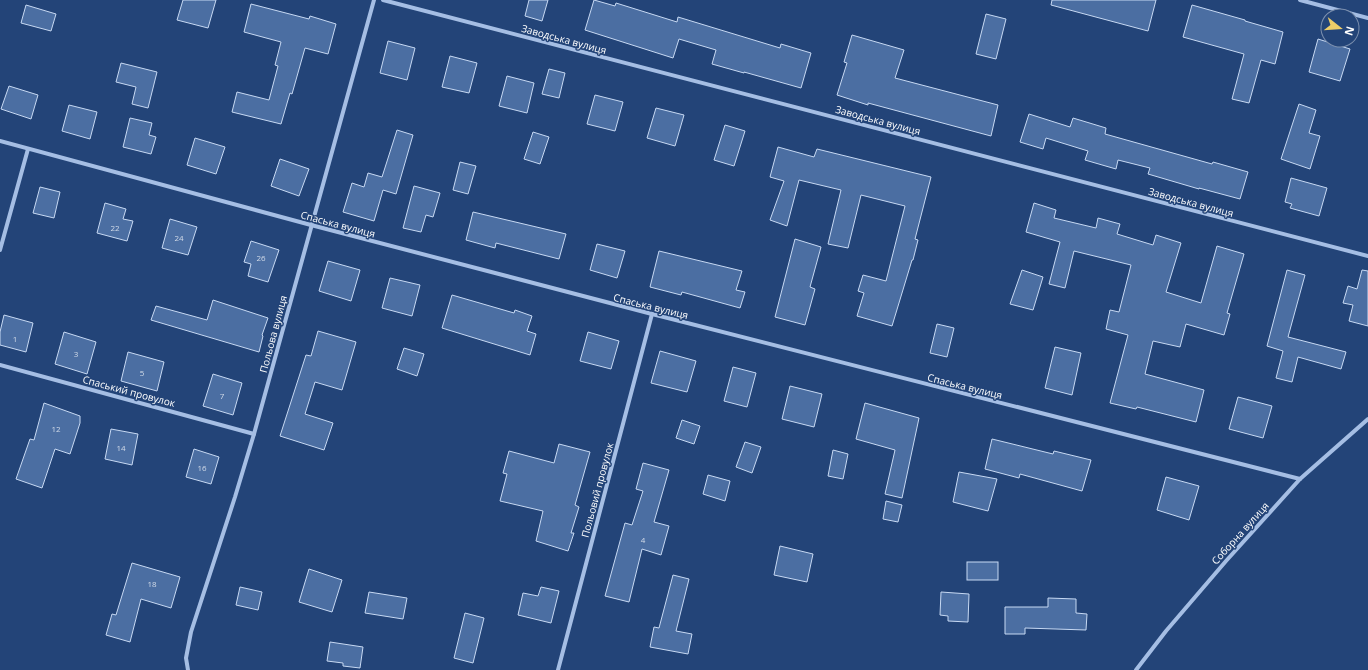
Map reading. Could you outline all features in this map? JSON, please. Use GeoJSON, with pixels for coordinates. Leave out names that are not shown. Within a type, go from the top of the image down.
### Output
{"type":"FeatureCollection","features":[{"type":"Feature","properties":{"kind":"street","name":"Польова вулиця"},"geometry":{"type":"LineString","coordinates":[[188,670],[186,658],[191,632],[254,434],[374,0]]}},
{"type":"Feature","properties":{"kind":"street","name":"Заводська вулиця"},"geometry":{"type":"LineString","coordinates":[[383,0],[1368,256]]}},
{"type":"Feature","properties":{"kind":"street"},"geometry":{"type":"LineString","coordinates":[[1300,0],[1368,18]]}},
{"type":"Feature","properties":{"kind":"street","name":"Спаська вулиця"},"geometry":{"type":"LineString","coordinates":[[0,141],[311,226],[1300,479]]}},
{"type":"Feature","properties":{"kind":"street"},"geometry":{"type":"LineString","coordinates":[[0,250],[28,149]]}},
{"type":"Feature","properties":{"kind":"street","name":"Польовий провулок"},"geometry":{"type":"LineString","coordinates":[[558,670],[652,314]]}},
{"type":"Feature","properties":{"kind":"street","name":"Спаський провулок"},"geometry":{"type":"LineString","coordinates":[[0,365],[254,434]]}},
{"type":"Feature","properties":{"kind":"street","name":"Соборна вулиця"},"geometry":{"type":"LineString","coordinates":[[1136,670],[1166,631],[1226,561],[1300,479],[1368,418]]}},
{"type":"Feature","properties":{"kind":"building"},"geometry":{"type":"Polygon","coordinates":[[[183,0],[216,0],[208,28],[177,20],[183,0]]]}},
{"type":"Feature","properties":{"kind":"building"},"geometry":{"type":"Polygon","coordinates":[[[529,0],[548,0],[542,21],[525,16],[529,0]]]}},
{"type":"Feature","properties":{"kind":"building"},"geometry":{"type":"Polygon","coordinates":[[[594,0],[615,6],[616,3],[677,22],[678,17],[780,48],[781,44],[811,53],[801,88],[712,64],[716,50],[679,39],[673,58],[585,30],[594,0]]]}},
{"type":"Feature","properties":{"kind":"building"},"geometry":{"type":"Polygon","coordinates":[[[1052,0],[1156,0],[1148,31],[1051,5],[1052,0]]]}},
{"type":"Feature","properties":{"kind":"building"},"geometry":{"type":"Polygon","coordinates":[[[251,4],[309,19],[310,16],[336,24],[328,54],[305,48],[292,94],[290,93],[281,124],[232,112],[237,92],[269,100],[278,66],[275,65],[281,42],[244,32],[251,4]]]}},
{"type":"Feature","properties":{"kind":"building"},"geometry":{"type":"Polygon","coordinates":[[[26,5],[56,14],[51,31],[21,23],[26,5]]]}},
{"type":"Feature","properties":{"kind":"building"},"geometry":{"type":"Polygon","coordinates":[[[1192,5],[1283,32],[1275,64],[1261,60],[1249,103],[1232,99],[1244,54],[1183,37],[1192,5]]]}},
{"type":"Feature","properties":{"kind":"building"},"geometry":{"type":"Polygon","coordinates":[[[986,14],[1006,19],[996,59],[976,54],[986,14]]]}},
{"type":"Feature","properties":{"kind":"building"},"geometry":{"type":"Polygon","coordinates":[[[852,35],[904,50],[895,78],[998,105],[991,136],[868,103],[868,105],[837,95],[847,63],[844,62],[852,35]]]}},
{"type":"Feature","properties":{"kind":"building"},"geometry":{"type":"Polygon","coordinates":[[[1318,39],[1320,40],[1320,48],[1350,49],[1340,81],[1309,72],[1318,39]]]}},
{"type":"Feature","properties":{"kind":"building"},"geometry":{"type":"Polygon","coordinates":[[[388,41],[415,48],[407,80],[380,73],[388,41]]]}},
{"type":"Feature","properties":{"kind":"building"},"geometry":{"type":"Polygon","coordinates":[[[450,56],[477,63],[469,93],[442,87],[450,56]]]}},
{"type":"Feature","properties":{"kind":"building"},"geometry":{"type":"Polygon","coordinates":[[[121,63],[157,72],[148,108],[132,104],[136,87],[116,82],[121,63]]]}},
{"type":"Feature","properties":{"kind":"building"},"geometry":{"type":"Polygon","coordinates":[[[549,69],[565,73],[559,98],[542,94],[549,69]]]}},
{"type":"Feature","properties":{"kind":"building"},"geometry":{"type":"Polygon","coordinates":[[[507,76],[534,83],[527,113],[499,106],[507,76]]]}},
{"type":"Feature","properties":{"kind":"building"},"geometry":{"type":"Polygon","coordinates":[[[9,86],[38,95],[31,119],[1,109],[9,86]]]}},
{"type":"Feature","properties":{"kind":"building"},"geometry":{"type":"Polygon","coordinates":[[[595,95],[623,102],[615,131],[587,124],[595,95]]]}},
{"type":"Feature","properties":{"kind":"building"},"geometry":{"type":"Polygon","coordinates":[[[1299,104],[1316,110],[1309,133],[1320,136],[1310,169],[1281,159],[1299,104]]]}},
{"type":"Feature","properties":{"kind":"building"},"geometry":{"type":"Polygon","coordinates":[[[69,105],[97,112],[90,139],[62,131],[69,105]]]}},
{"type":"Feature","properties":{"kind":"building"},"geometry":{"type":"Polygon","coordinates":[[[656,108],[684,115],[675,146],[647,138],[656,108]]]}},
{"type":"Feature","properties":{"kind":"building"},"geometry":{"type":"Polygon","coordinates":[[[1029,114],[1070,127],[1073,118],[1106,128],[1105,134],[1212,164],[1213,162],[1248,172],[1240,199],[1148,174],[1150,168],[1118,160],[1116,169],[1085,160],[1088,151],[1046,138],[1043,149],[1020,142],[1029,114]]]}},
{"type":"Feature","properties":{"kind":"building"},"geometry":{"type":"Polygon","coordinates":[[[130,118],[152,123],[149,135],[156,137],[151,154],[123,147],[130,118]]]}},
{"type":"Feature","properties":{"kind":"building"},"geometry":{"type":"Polygon","coordinates":[[[725,125],[745,131],[734,166],[714,160],[725,125]]]}},
{"type":"Feature","properties":{"kind":"building"},"geometry":{"type":"Polygon","coordinates":[[[397,130],[413,135],[396,194],[383,190],[374,221],[343,212],[352,183],[364,187],[368,173],[382,177],[397,130]]]}},
{"type":"Feature","properties":{"kind":"building"},"geometry":{"type":"Polygon","coordinates":[[[533,132],[549,137],[540,164],[524,159],[533,132]]]}},
{"type":"Feature","properties":{"kind":"building"},"geometry":{"type":"Polygon","coordinates":[[[195,138],[225,147],[216,174],[187,165],[195,138]]]}},
{"type":"Feature","properties":{"kind":"building"},"geometry":{"type":"Polygon","coordinates":[[[778,147],[814,157],[817,149],[931,177],[915,239],[918,240],[913,260],[892,326],[857,316],[864,293],[858,291],[863,275],[886,281],[905,206],[861,195],[848,248],[828,244],[841,190],[799,180],[787,226],[770,220],[784,181],[770,177],[778,147]]]}},
{"type":"Feature","properties":{"kind":"building"},"geometry":{"type":"Polygon","coordinates":[[[280,159],[309,169],[299,196],[271,186],[280,159]]]}},
{"type":"Feature","properties":{"kind":"building"},"geometry":{"type":"Polygon","coordinates":[[[460,162],[476,166],[468,194],[453,190],[460,162]]]}},
{"type":"Feature","properties":{"kind":"building"},"geometry":{"type":"Polygon","coordinates":[[[1291,178],[1327,188],[1319,216],[1290,208],[1292,204],[1285,202],[1291,178]]]}},
{"type":"Feature","properties":{"kind":"building"},"geometry":{"type":"Polygon","coordinates":[[[414,186],[440,193],[433,217],[426,215],[421,232],[403,228],[414,186]]]}},
{"type":"Feature","properties":{"kind":"building"},"geometry":{"type":"Polygon","coordinates":[[[40,187],[60,192],[54,218],[33,213],[40,187]]]}},
{"type":"Feature","properties":{"kind":"building"},"geometry":{"type":"Polygon","coordinates":[[[105,203],[126,209],[123,219],[133,221],[127,241],[97,233],[105,203]]]}},
{"type":"Feature","properties":{"kind":"building"},"geometry":{"type":"Polygon","coordinates":[[[1034,203],[1056,210],[1054,218],[1096,228],[1098,218],[1120,224],[1117,234],[1153,245],[1156,235],[1181,243],[1166,292],[1201,303],[1217,246],[1244,254],[1227,313],[1230,314],[1224,335],[1186,324],[1180,347],[1153,341],[1145,374],[1204,390],[1196,422],[1137,407],[1136,409],[1110,403],[1128,335],[1106,329],[1110,310],[1119,312],[1131,265],[1074,251],[1065,288],[1049,284],[1060,242],[1026,232],[1034,203]]]}},
{"type":"Feature","properties":{"kind":"building"},"geometry":{"type":"Polygon","coordinates":[[[473,212],[566,234],[559,259],[496,243],[495,248],[466,240],[473,212]]]}},
{"type":"Feature","properties":{"kind":"building"},"geometry":{"type":"Polygon","coordinates":[[[170,219],[197,227],[188,255],[162,248],[170,219]]]}},
{"type":"Feature","properties":{"kind":"building"},"geometry":{"type":"Polygon","coordinates":[[[795,239],[821,247],[810,287],[815,289],[805,325],[775,317],[795,239]]]}},
{"type":"Feature","properties":{"kind":"building"},"geometry":{"type":"Polygon","coordinates":[[[251,241],[279,250],[268,282],[248,276],[251,264],[244,262],[251,241]]]}},
{"type":"Feature","properties":{"kind":"building"},"geometry":{"type":"Polygon","coordinates":[[[597,244],[625,251],[617,278],[590,270],[597,244]]]}},
{"type":"Feature","properties":{"kind":"building"},"geometry":{"type":"Polygon","coordinates":[[[659,251],[742,271],[736,290],[745,292],[740,308],[682,292],[681,295],[650,287],[659,251]]]}},
{"type":"Feature","properties":{"kind":"building"},"geometry":{"type":"Polygon","coordinates":[[[328,261],[360,270],[351,301],[319,291],[328,261]]]}},
{"type":"Feature","properties":{"kind":"building"},"geometry":{"type":"Polygon","coordinates":[[[1022,270],[1043,277],[1033,310],[1010,304],[1022,270]]]}},
{"type":"Feature","properties":{"kind":"building"},"geometry":{"type":"Polygon","coordinates":[[[1287,270],[1305,275],[1288,337],[1346,352],[1341,369],[1298,357],[1292,382],[1276,378],[1283,351],[1267,346],[1287,270]]]}},
{"type":"Feature","properties":{"kind":"building"},"geometry":{"type":"Polygon","coordinates":[[[1362,270],[1368,271],[1368,326],[1349,321],[1353,305],[1343,303],[1348,286],[1357,289],[1362,270]]]}},
{"type":"Feature","properties":{"kind":"building"},"geometry":{"type":"Polygon","coordinates":[[[390,278],[420,285],[412,316],[382,308],[390,278]]]}},
{"type":"Feature","properties":{"kind":"building"},"geometry":{"type":"Polygon","coordinates":[[[452,295],[514,313],[515,310],[532,316],[527,331],[536,334],[530,355],[442,328],[452,295]]]}},
{"type":"Feature","properties":{"kind":"building"},"geometry":{"type":"Polygon","coordinates":[[[213,300],[268,318],[262,335],[259,352],[151,320],[156,306],[207,320],[213,300]]]}},
{"type":"Feature","properties":{"kind":"building"},"geometry":{"type":"Polygon","coordinates":[[[4,315],[33,323],[26,352],[0,345],[0,332],[4,315]]]}},
{"type":"Feature","properties":{"kind":"building"},"geometry":{"type":"Polygon","coordinates":[[[937,324],[954,328],[947,357],[930,353],[937,324]]]}},
{"type":"Feature","properties":{"kind":"building"},"geometry":{"type":"Polygon","coordinates":[[[318,331],[356,342],[342,390],[315,382],[305,414],[333,423],[324,450],[280,436],[306,355],[311,356],[318,331]]]}},
{"type":"Feature","properties":{"kind":"building"},"geometry":{"type":"Polygon","coordinates":[[[64,332],[96,342],[87,374],[55,364],[64,332]]]}},
{"type":"Feature","properties":{"kind":"building"},"geometry":{"type":"Polygon","coordinates":[[[588,332],[619,341],[611,369],[580,361],[588,332]]]}},
{"type":"Feature","properties":{"kind":"building"},"geometry":{"type":"Polygon","coordinates":[[[1055,347],[1081,353],[1072,395],[1045,388],[1055,347]]]}},
{"type":"Feature","properties":{"kind":"building"},"geometry":{"type":"Polygon","coordinates":[[[404,348],[424,354],[417,376],[397,369],[404,348]]]}},
{"type":"Feature","properties":{"kind":"building"},"geometry":{"type":"Polygon","coordinates":[[[660,351],[696,361],[687,392],[651,383],[660,351]]]}},
{"type":"Feature","properties":{"kind":"building"},"geometry":{"type":"Polygon","coordinates":[[[128,352],[164,362],[157,391],[121,381],[128,352]]]}},
{"type":"Feature","properties":{"kind":"building"},"geometry":{"type":"Polygon","coordinates":[[[733,367],[756,373],[747,407],[724,401],[733,367]]]}},
{"type":"Feature","properties":{"kind":"building"},"geometry":{"type":"Polygon","coordinates":[[[213,374],[242,383],[233,415],[203,406],[213,374]]]}},
{"type":"Feature","properties":{"kind":"building"},"geometry":{"type":"Polygon","coordinates":[[[790,386],[822,394],[814,427],[782,419],[790,386]]]}},
{"type":"Feature","properties":{"kind":"building"},"geometry":{"type":"Polygon","coordinates":[[[1238,397],[1272,406],[1263,438],[1229,429],[1238,397]]]}},
{"type":"Feature","properties":{"kind":"building"},"geometry":{"type":"Polygon","coordinates":[[[44,403],[80,416],[80,423],[70,454],[55,449],[42,488],[16,479],[30,439],[34,440],[44,403]]]}},
{"type":"Feature","properties":{"kind":"building"},"geometry":{"type":"Polygon","coordinates":[[[865,403],[919,418],[902,498],[885,494],[895,450],[856,439],[865,403]]]}},
{"type":"Feature","properties":{"kind":"building"},"geometry":{"type":"Polygon","coordinates":[[[682,420],[700,426],[694,444],[676,438],[682,420]]]}},
{"type":"Feature","properties":{"kind":"building"},"geometry":{"type":"Polygon","coordinates":[[[111,429],[138,434],[132,465],[105,459],[111,429]]]}},
{"type":"Feature","properties":{"kind":"building"},"geometry":{"type":"Polygon","coordinates":[[[992,439],[1053,454],[1054,451],[1091,460],[1082,491],[1020,474],[1019,478],[985,469],[992,439]]]}},
{"type":"Feature","properties":{"kind":"building"},"geometry":{"type":"Polygon","coordinates":[[[745,442],[761,447],[752,473],[736,467],[745,442]]]}},
{"type":"Feature","properties":{"kind":"building"},"geometry":{"type":"Polygon","coordinates":[[[559,444],[590,452],[575,505],[579,507],[571,533],[574,533],[568,551],[536,541],[543,511],[500,501],[507,474],[503,473],[509,451],[554,463],[559,444]]]}},
{"type":"Feature","properties":{"kind":"building"},"geometry":{"type":"Polygon","coordinates":[[[194,449],[219,457],[211,484],[186,477],[194,449]]]}},
{"type":"Feature","properties":{"kind":"building"},"geometry":{"type":"Polygon","coordinates":[[[833,450],[848,454],[843,479],[828,476],[833,450]]]}},
{"type":"Feature","properties":{"kind":"building"},"geometry":{"type":"Polygon","coordinates":[[[643,463],[669,470],[654,522],[669,526],[661,555],[642,549],[629,602],[605,596],[625,523],[632,525],[643,491],[636,489],[643,463]]]}},
{"type":"Feature","properties":{"kind":"building"},"geometry":{"type":"Polygon","coordinates":[[[959,472],[997,479],[988,511],[953,502],[959,472]]]}},
{"type":"Feature","properties":{"kind":"building"},"geometry":{"type":"Polygon","coordinates":[[[708,475],[730,481],[725,501],[703,494],[708,475]]]}},
{"type":"Feature","properties":{"kind":"building"},"geometry":{"type":"Polygon","coordinates":[[[1166,477],[1199,486],[1189,520],[1157,510],[1166,477]]]}},
{"type":"Feature","properties":{"kind":"building"},"geometry":{"type":"Polygon","coordinates":[[[886,501],[902,505],[898,522],[883,519],[886,501]]]}},
{"type":"Feature","properties":{"kind":"building"},"geometry":{"type":"Polygon","coordinates":[[[780,546],[813,554],[807,582],[774,575],[780,546]]]}},
{"type":"Feature","properties":{"kind":"building"},"geometry":{"type":"Polygon","coordinates":[[[967,562],[998,562],[998,580],[967,580],[967,562]]]}},
{"type":"Feature","properties":{"kind":"building"},"geometry":{"type":"Polygon","coordinates":[[[132,563],[180,577],[171,608],[141,599],[130,642],[106,635],[112,614],[116,615],[132,563]]]}},
{"type":"Feature","properties":{"kind":"building"},"geometry":{"type":"Polygon","coordinates":[[[309,569],[342,580],[332,612],[299,602],[309,569]]]}},
{"type":"Feature","properties":{"kind":"building"},"geometry":{"type":"Polygon","coordinates":[[[673,575],[689,579],[676,631],[692,634],[688,654],[650,647],[654,627],[659,628],[673,575]]]}},
{"type":"Feature","properties":{"kind":"building"},"geometry":{"type":"Polygon","coordinates":[[[240,587],[262,592],[258,610],[236,605],[240,587]]]}},
{"type":"Feature","properties":{"kind":"building"},"geometry":{"type":"Polygon","coordinates":[[[541,587],[559,591],[551,623],[518,615],[523,593],[538,596],[541,587]]]}},
{"type":"Feature","properties":{"kind":"building"},"geometry":{"type":"Polygon","coordinates":[[[369,592],[407,598],[403,619],[365,613],[369,592]]]}},
{"type":"Feature","properties":{"kind":"building"},"geometry":{"type":"Polygon","coordinates":[[[941,592],[969,594],[968,622],[948,621],[948,616],[940,615],[941,592]]]}},
{"type":"Feature","properties":{"kind":"building"},"geometry":{"type":"Polygon","coordinates":[[[1048,598],[1076,599],[1076,613],[1087,614],[1086,630],[1025,628],[1025,634],[1005,634],[1005,607],[1048,607],[1048,598]]]}},
{"type":"Feature","properties":{"kind":"building"},"geometry":{"type":"Polygon","coordinates":[[[465,613],[484,618],[473,663],[454,658],[465,613]]]}},
{"type":"Feature","properties":{"kind":"building"},"geometry":{"type":"Polygon","coordinates":[[[330,642],[363,647],[360,668],[343,666],[343,663],[327,661],[330,642]]]}}]}
